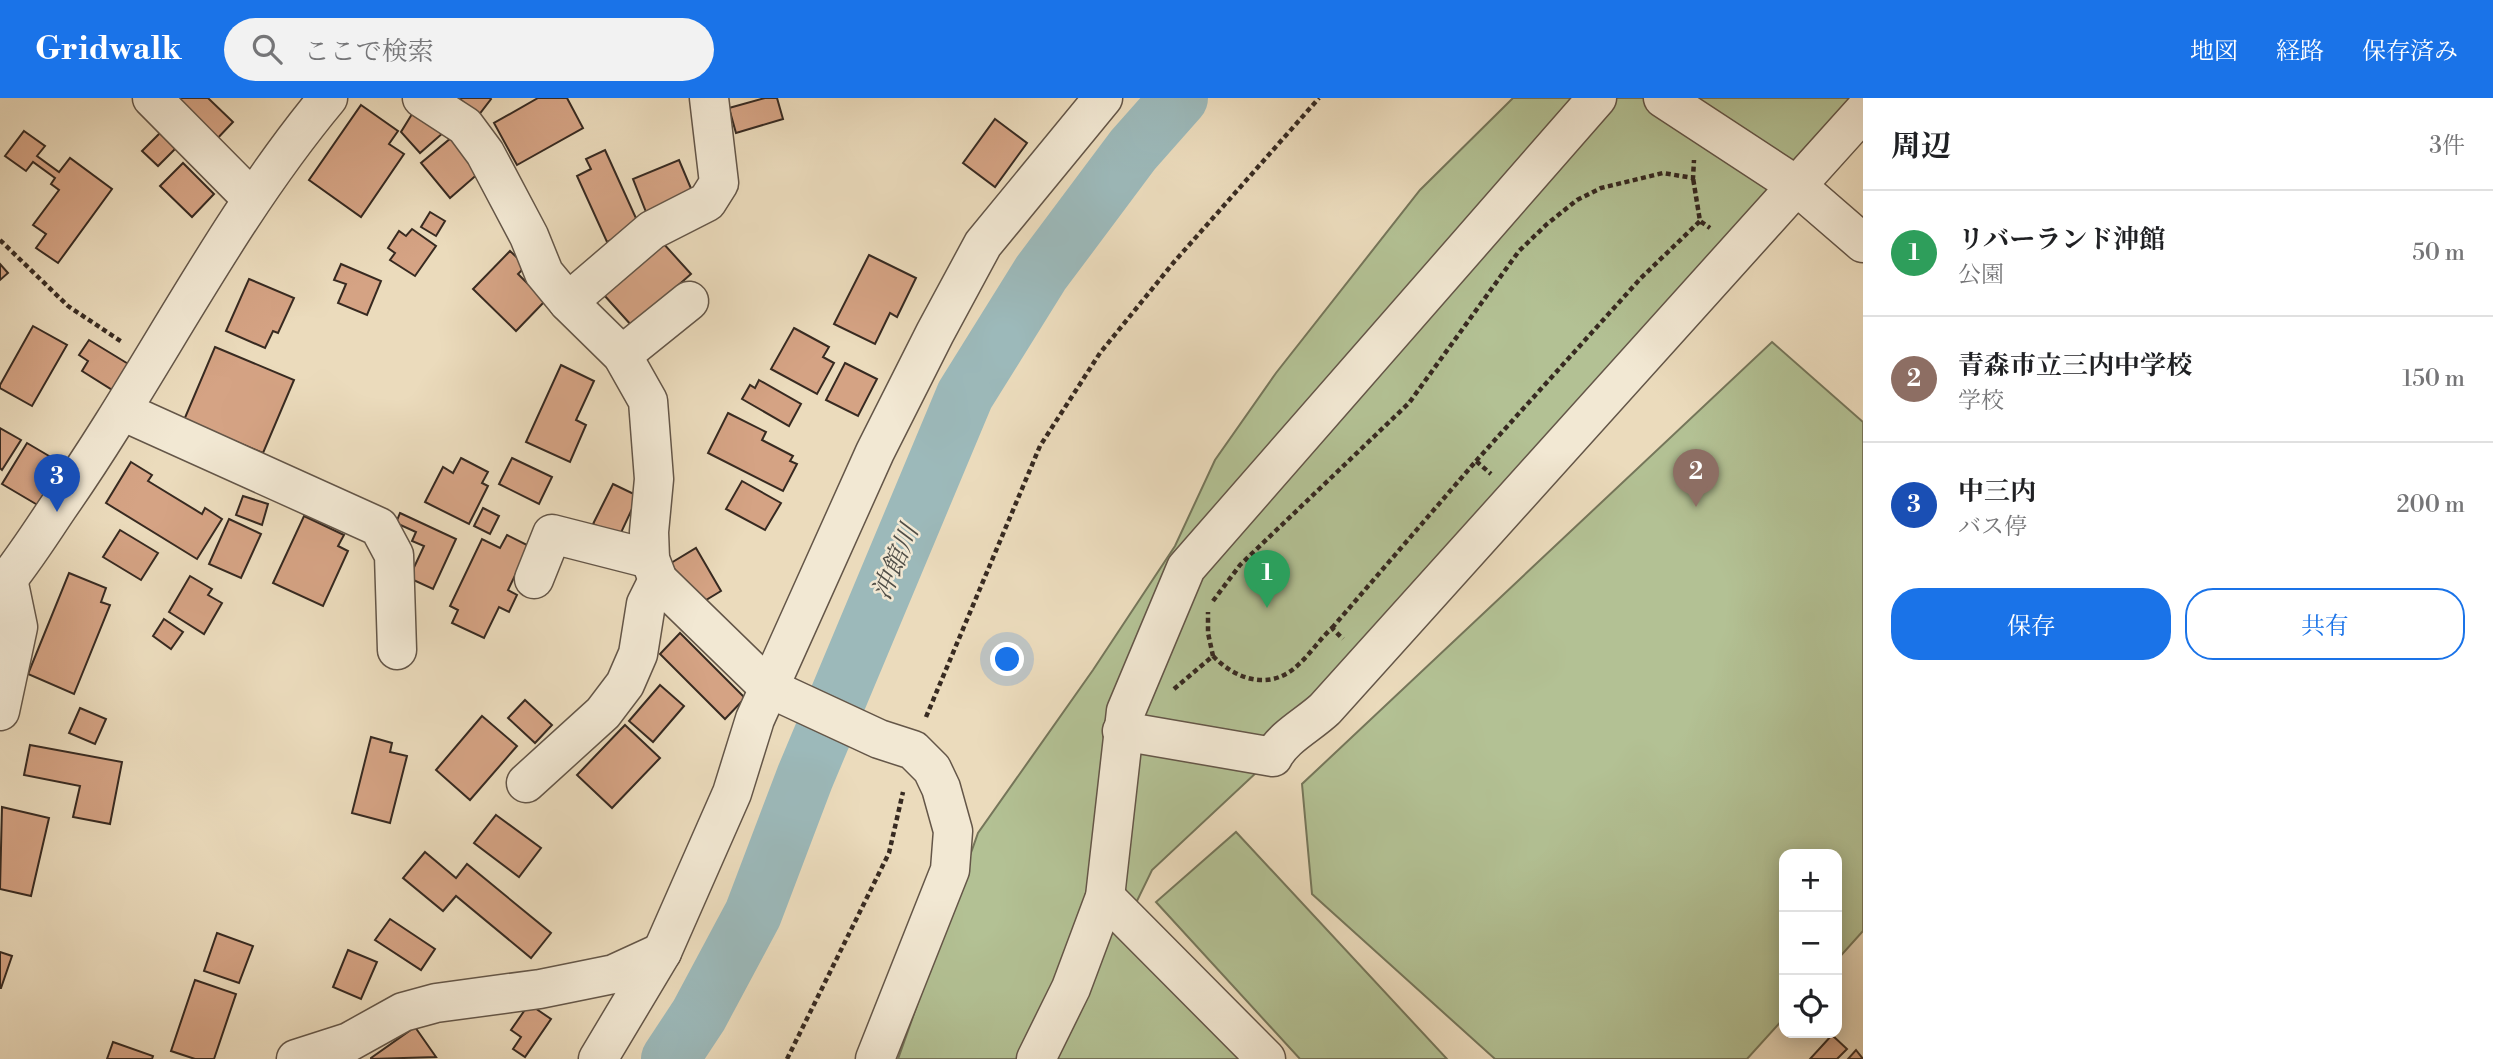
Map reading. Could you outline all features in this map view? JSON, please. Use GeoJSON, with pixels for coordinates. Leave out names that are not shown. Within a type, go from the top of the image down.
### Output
{"type":"FeatureCollection","features":[{"type":"Feature","properties":{"kind":"street"},"geometry":{"type":"LineString","coordinates":[[152,98],[251,198]]}},
{"type":"Feature","properties":{"kind":"street"},"geometry":{"type":"LineString","coordinates":[[0,711],[18,627],[4,584],[122,411],[251,198],[282,153],[328,98]]}},
{"type":"Feature","properties":{"kind":"street"},"geometry":{"type":"LineString","coordinates":[[422,98],[464,126],[485,153],[529,236],[544,273],[568,302],[622,355],[648,401],[654,479],[649,532],[654,569],[638,654],[625,684],[603,713],[526,783]]}},
{"type":"Feature","properties":{"kind":"street"},"geometry":{"type":"LineString","coordinates":[[568,302],[652,230],[707,202],[719,183],[709,98]]}},
{"type":"Feature","properties":{"kind":"street"},"geometry":{"type":"LineString","coordinates":[[598,1059],[662,952],[732,793],[755,719],[778,693],[875,452],[983,244],[1103,98]]}},
{"type":"Feature","properties":{"kind":"street"},"geometry":{"type":"LineString","coordinates":[[1036,1059],[1071,988],[1105,897],[1126,711],[1186,568],[1597,98]]}},
{"type":"Feature","properties":{"kind":"street"},"geometry":{"type":"LineString","coordinates":[[1663,98],[1797,186],[1863,243]]}},
{"type":"Feature","properties":{"kind":"street"},"geometry":{"type":"LineString","coordinates":[[1122,731],[1273,757],[1279,744],[1304,728],[1367,663],[1863,113]]}},
{"type":"Feature","properties":{"kind":"street"},"geometry":{"type":"LineString","coordinates":[[622,355],[689,300]]}},
{"type":"Feature","properties":{"kind":"street"},"geometry":{"type":"LineString","coordinates":[[122,411],[379,527],[394,555],[397,650]]}},
{"type":"Feature","properties":{"kind":"street"},"geometry":{"type":"LineString","coordinates":[[534,579],[552,534],[654,569],[778,693],[896,744],[932,769],[941,788],[953,831],[950,870],[875,1059]]}},
{"type":"Feature","properties":{"kind":"street"},"geometry":{"type":"LineString","coordinates":[[1105,897],[1266,1059]]}},
{"type":"Feature","properties":{"kind":"street"},"geometry":{"type":"LineString","coordinates":[[296,1059],[349,1042],[403,1012],[436,1003],[540,989],[614,974],[662,952]]}},
{"type":"Feature","properties":{"kind":"path"},"geometry":{"type":"LineString","coordinates":[[787,1059],[889,853],[896,744],[1040,446],[1100,353],[1174,262],[1319,98]]}},
{"type":"Feature","properties":{"kind":"path"},"geometry":{"type":"LineString","coordinates":[[1697,121],[1693,178],[1700,220],[1739,250]]}},
{"type":"Feature","properties":{"kind":"path"},"geometry":{"type":"LineString","coordinates":[[1693,178],[1663,173],[1601,188],[1577,200],[1519,251],[1409,403],[1240,565],[1225,583],[1208,609],[1208,633],[1213,656],[1228,671],[1249,680],[1274,680],[1298,666],[1476,461],[1641,278],[1700,220]]}},
{"type":"Feature","properties":{"kind":"path"},"geometry":{"type":"LineString","coordinates":[[0,240],[68,306],[152,362]]}},
{"type":"Feature","properties":{"kind":"path"},"geometry":{"type":"LineString","coordinates":[[1476,461],[1516,497]]}},
{"type":"Feature","properties":{"kind":"path"},"geometry":{"type":"LineString","coordinates":[[1332,628],[1367,663]]}},
{"type":"Feature","properties":{"kind":"path"},"geometry":{"type":"LineString","coordinates":[[1163,698],[1213,656]]}},
{"type":"Feature","properties":{"kind":"green space"},"geometry":{"type":"Polygon","coordinates":[[[1513,98],[1856,98],[1304,728],[1152,870],[1134,907],[1282,1059],[898,1059],[978,833],[1093,670],[1175,546],[1215,460],[1276,373],[1420,190],[1513,98]]]}},
{"type":"Feature","properties":{"kind":"green space"},"geometry":{"type":"Polygon","coordinates":[[[1772,342],[1863,422],[1863,931],[1842,954],[1842,849],[1779,849],[1779,1024],[1747,1059],[1495,1059],[1312,894],[1302,784],[1772,342]]]}},
{"type":"Feature","properties":{"kind":"green space"},"geometry":{"type":"Polygon","coordinates":[[[1236,832],[1447,1059],[1300,1059],[1156,902],[1236,832]]]}},
{"type":"Feature","properties":{"kind":"building"},"geometry":{"type":"Polygon","coordinates":[[[173,98],[208,98],[233,122],[214,142],[173,98]]]}},
{"type":"Feature","properties":{"kind":"building"},"geometry":{"type":"Polygon","coordinates":[[[459,98],[490,98],[491,99],[478,116],[459,98]]]}},
{"type":"Feature","properties":{"kind":"building"},"geometry":{"type":"Polygon","coordinates":[[[538,98],[567,98],[583,128],[517,165],[494,123],[538,98]]]}},
{"type":"Feature","properties":{"kind":"building"},"geometry":{"type":"Polygon","coordinates":[[[765,98],[777,98],[783,119],[736,133],[729,108],[765,98]]]}},
{"type":"Feature","properties":{"kind":"building"},"geometry":{"type":"Polygon","coordinates":[[[361,105],[398,131],[389,144],[404,154],[361,217],[309,180],[361,105]]]}},
{"type":"Feature","properties":{"kind":"building"},"geometry":{"type":"Polygon","coordinates":[[[412,114],[444,132],[420,153],[401,132],[412,114]]]}},
{"type":"Feature","properties":{"kind":"building"},"geometry":{"type":"Polygon","coordinates":[[[995,119],[1027,143],[995,187],[963,163],[995,119]]]}},
{"type":"Feature","properties":{"kind":"building"},"geometry":{"type":"Polygon","coordinates":[[[24,131],[45,146],[37,156],[59,172],[70,158],[112,189],[58,263],[36,248],[46,234],[33,225],[59,190],[51,184],[55,178],[33,162],[26,171],[5,156],[24,131]]]}},
{"type":"Feature","properties":{"kind":"building"},"geometry":{"type":"Polygon","coordinates":[[[162,131],[178,146],[158,166],[142,151],[162,131]]]}},
{"type":"Feature","properties":{"kind":"building"},"geometry":{"type":"Polygon","coordinates":[[[451,138],[480,172],[450,198],[421,163],[451,138]]]}},
{"type":"Feature","properties":{"kind":"building"},"geometry":{"type":"Polygon","coordinates":[[[605,150],[640,227],[607,242],[577,176],[591,169],[586,159],[605,150]]]}},
{"type":"Feature","properties":{"kind":"building"},"geometry":{"type":"Polygon","coordinates":[[[679,160],[695,198],[648,217],[633,179],[679,160]]]}},
{"type":"Feature","properties":{"kind":"building"},"geometry":{"type":"Polygon","coordinates":[[[183,163],[214,194],[192,217],[160,186],[183,163]]]}},
{"type":"Feature","properties":{"kind":"building"},"geometry":{"type":"Polygon","coordinates":[[[430,212],[445,221],[436,236],[421,227],[430,212]]]}},
{"type":"Feature","properties":{"kind":"building"},"geometry":{"type":"Polygon","coordinates":[[[412,229],[436,246],[415,276],[390,260],[395,253],[388,248],[399,231],[406,236],[412,229]]]}},
{"type":"Feature","properties":{"kind":"building"},"geometry":{"type":"Polygon","coordinates":[[[662,242],[691,274],[632,326],[604,295],[662,242]]]}},
{"type":"Feature","properties":{"kind":"building"},"geometry":{"type":"Polygon","coordinates":[[[510,251],[526,266],[518,274],[545,301],[516,331],[473,289],[510,251]]]}},
{"type":"Feature","properties":{"kind":"building"},"geometry":{"type":"Polygon","coordinates":[[[869,255],[916,278],[897,317],[890,313],[875,344],[834,324],[869,255]]]}},
{"type":"Feature","properties":{"kind":"building"},"geometry":{"type":"Polygon","coordinates":[[[0,264],[8,273],[0,280],[0,264]]]}},
{"type":"Feature","properties":{"kind":"building"},"geometry":{"type":"Polygon","coordinates":[[[341,264],[381,281],[367,315],[338,303],[346,284],[334,280],[341,264]]]}},
{"type":"Feature","properties":{"kind":"building"},"geometry":{"type":"Polygon","coordinates":[[[249,279],[294,298],[278,333],[273,331],[265,348],[226,331],[249,279]]]}},
{"type":"Feature","properties":{"kind":"building"},"geometry":{"type":"Polygon","coordinates":[[[33,326],[67,345],[32,406],[0,388],[0,385],[33,326]]]}},
{"type":"Feature","properties":{"kind":"building"},"geometry":{"type":"Polygon","coordinates":[[[794,328],[829,347],[823,357],[834,363],[817,394],[771,369],[794,328]]]}},
{"type":"Feature","properties":{"kind":"building"},"geometry":{"type":"Polygon","coordinates":[[[89,340],[130,365],[114,391],[82,371],[88,361],[79,355],[89,340]]]}},
{"type":"Feature","properties":{"kind":"building"},"geometry":{"type":"Polygon","coordinates":[[[215,347],[294,380],[263,453],[184,420],[215,347]]]}},
{"type":"Feature","properties":{"kind":"building"},"geometry":{"type":"Polygon","coordinates":[[[845,363],[877,379],[858,416],[826,400],[845,363]]]}},
{"type":"Feature","properties":{"kind":"building"},"geometry":{"type":"Polygon","coordinates":[[[561,365],[594,381],[576,420],[586,425],[570,462],[526,442],[561,365]]]}},
{"type":"Feature","properties":{"kind":"building"},"geometry":{"type":"Polygon","coordinates":[[[759,380],[801,404],[789,426],[742,399],[750,385],[755,388],[759,380]]]}},
{"type":"Feature","properties":{"kind":"building"},"geometry":{"type":"Polygon","coordinates":[[[728,413],[766,432],[762,440],[793,456],[790,461],[797,464],[783,491],[708,453],[728,413]]]}},
{"type":"Feature","properties":{"kind":"building"},"geometry":{"type":"Polygon","coordinates":[[[0,428],[21,440],[2,470],[0,468],[0,428]]]}},
{"type":"Feature","properties":{"kind":"building"},"geometry":{"type":"Polygon","coordinates":[[[27,443],[66,466],[41,507],[2,484],[27,443]]]}},
{"type":"Feature","properties":{"kind":"building"},"geometry":{"type":"Polygon","coordinates":[[[461,458],[488,472],[482,483],[488,486],[469,524],[425,502],[443,467],[453,473],[461,458]]]}},
{"type":"Feature","properties":{"kind":"building"},"geometry":{"type":"Polygon","coordinates":[[[512,458],[552,477],[539,504],[499,484],[512,458]]]}},
{"type":"Feature","properties":{"kind":"building"},"geometry":{"type":"Polygon","coordinates":[[[131,462],[152,475],[148,481],[202,514],[205,508],[222,519],[197,559],[106,503],[131,462]]]}},
{"type":"Feature","properties":{"kind":"building"},"geometry":{"type":"Polygon","coordinates":[[[742,481],[781,503],[765,530],[726,509],[742,481]]]}},
{"type":"Feature","properties":{"kind":"building"},"geometry":{"type":"Polygon","coordinates":[[[613,484],[638,496],[619,537],[593,524],[613,484]]]}},
{"type":"Feature","properties":{"kind":"building"},"geometry":{"type":"Polygon","coordinates":[[[243,496],[268,504],[262,525],[236,515],[243,496]]]}},
{"type":"Feature","properties":{"kind":"building"},"geometry":{"type":"Polygon","coordinates":[[[483,508],[499,516],[490,534],[474,526],[483,508]]]}},
{"type":"Feature","properties":{"kind":"building"},"geometry":{"type":"Polygon","coordinates":[[[400,513],[456,539],[433,589],[409,578],[424,546],[412,541],[416,532],[396,523],[400,513]]]}},
{"type":"Feature","properties":{"kind":"building"},"geometry":{"type":"Polygon","coordinates":[[[304,516],[344,535],[338,546],[348,551],[323,606],[273,583],[304,516]]]}},
{"type":"Feature","properties":{"kind":"building"},"geometry":{"type":"Polygon","coordinates":[[[229,519],[261,534],[241,578],[209,564],[229,519]]]}},
{"type":"Feature","properties":{"kind":"building"},"geometry":{"type":"Polygon","coordinates":[[[120,530],[158,553],[141,580],[103,557],[120,530]]]}},
{"type":"Feature","properties":{"kind":"building"},"geometry":{"type":"Polygon","coordinates":[[[507,535],[529,546],[508,590],[517,595],[509,612],[499,607],[484,638],[452,623],[458,610],[450,606],[482,539],[500,548],[507,535]]]}},
{"type":"Feature","properties":{"kind":"building"},"geometry":{"type":"Polygon","coordinates":[[[696,548],[721,591],[696,606],[671,563],[696,548]]]}},
{"type":"Feature","properties":{"kind":"building"},"geometry":{"type":"Polygon","coordinates":[[[69,573],[106,588],[101,602],[110,605],[74,694],[28,674],[69,573]]]}},
{"type":"Feature","properties":{"kind":"building"},"geometry":{"type":"Polygon","coordinates":[[[190,576],[212,589],[208,595],[222,603],[204,634],[169,612],[190,576]]]}},
{"type":"Feature","properties":{"kind":"building"},"geometry":{"type":"Polygon","coordinates":[[[164,619],[183,632],[171,649],[153,636],[164,619]]]}},
{"type":"Feature","properties":{"kind":"building"},"geometry":{"type":"Polygon","coordinates":[[[680,633],[745,698],[725,719],[660,654],[680,633]]]}},
{"type":"Feature","properties":{"kind":"building"},"geometry":{"type":"Polygon","coordinates":[[[660,685],[684,706],[653,742],[629,721],[660,685]]]}},
{"type":"Feature","properties":{"kind":"building"},"geometry":{"type":"Polygon","coordinates":[[[525,700],[552,725],[535,743],[508,718],[525,700]]]}},
{"type":"Feature","properties":{"kind":"building"},"geometry":{"type":"Polygon","coordinates":[[[80,708],[106,719],[95,744],[69,733],[80,708]]]}},
{"type":"Feature","properties":{"kind":"building"},"geometry":{"type":"Polygon","coordinates":[[[482,716],[517,746],[470,800],[436,770],[482,716]]]}},
{"type":"Feature","properties":{"kind":"building"},"geometry":{"type":"Polygon","coordinates":[[[625,725],[660,758],[612,808],[577,775],[625,725]]]}},
{"type":"Feature","properties":{"kind":"building"},"geometry":{"type":"Polygon","coordinates":[[[371,737],[392,743],[390,752],[407,756],[390,823],[352,813],[371,737]]]}},
{"type":"Feature","properties":{"kind":"building"},"geometry":{"type":"Polygon","coordinates":[[[30,745],[122,762],[110,824],[73,817],[80,786],[24,775],[30,745]]]}},
{"type":"Feature","properties":{"kind":"building"},"geometry":{"type":"Polygon","coordinates":[[[2,807],[49,818],[31,896],[0,889],[2,807]]]}},
{"type":"Feature","properties":{"kind":"building"},"geometry":{"type":"Polygon","coordinates":[[[496,815],[541,848],[519,877],[474,843],[496,815]]]}},
{"type":"Feature","properties":{"kind":"building"},"geometry":{"type":"Polygon","coordinates":[[[425,852],[456,878],[467,864],[551,933],[531,958],[456,896],[443,911],[403,878],[425,852]]]}},
{"type":"Feature","properties":{"kind":"building"},"geometry":{"type":"Polygon","coordinates":[[[390,919],[435,949],[421,970],[375,940],[390,919]]]}},
{"type":"Feature","properties":{"kind":"building"},"geometry":{"type":"Polygon","coordinates":[[[217,933],[253,946],[239,983],[204,971],[217,933]]]}},
{"type":"Feature","properties":{"kind":"building"},"geometry":{"type":"Polygon","coordinates":[[[348,950],[377,962],[361,999],[333,987],[348,950]]]}},
{"type":"Feature","properties":{"kind":"building"},"geometry":{"type":"Polygon","coordinates":[[[0,952],[12,956],[1,988],[0,988],[0,952]]]}},
{"type":"Feature","properties":{"kind":"building"},"geometry":{"type":"Polygon","coordinates":[[[195,980],[236,994],[214,1059],[195,1059],[171,1051],[195,980]]]}},
{"type":"Feature","properties":{"kind":"building"},"geometry":{"type":"Polygon","coordinates":[[[529,1004],[551,1019],[525,1057],[513,1049],[521,1037],[511,1030],[529,1004]]]}},
{"type":"Feature","properties":{"kind":"building"},"geometry":{"type":"Polygon","coordinates":[[[415,1027],[436,1057],[371,1059],[371,1058],[415,1027]]]}},
{"type":"Feature","properties":{"kind":"building"},"geometry":{"type":"Polygon","coordinates":[[[1829,1038],[1835,1038],[1847,1049],[1837,1059],[1810,1059],[1829,1038]]]}},
{"type":"Feature","properties":{"kind":"building"},"geometry":{"type":"Polygon","coordinates":[[[113,1042],[153,1056],[152,1059],[107,1059],[113,1042]]]}},
{"type":"Feature","properties":{"kind":"building"},"geometry":{"type":"Polygon","coordinates":[[[1856,1050],[1863,1059],[1848,1059],[1856,1050]]]}},
{"type":"Feature","properties":{"kind":"waterway","name":"沖館川"},"geometry":{"type":"LineString","coordinates":[[670,1059],[699,1015],[753,914],[805,777],[965,395],[1041,273],[1133,150],[1179,98]]}},
{"type":"Feature","properties":{"kind":"place","name":"青森市立三内中学校"},"geometry":{"type":"Point","coordinates":[1696,507]}},
{"type":"Feature","properties":{"kind":"place","name":"中三内"},"geometry":{"type":"Point","coordinates":[57,512]}},
{"type":"Feature","properties":{"kind":"place","name":"リバーランド沖館"},"geometry":{"type":"Point","coordinates":[1267,608]}}]}
